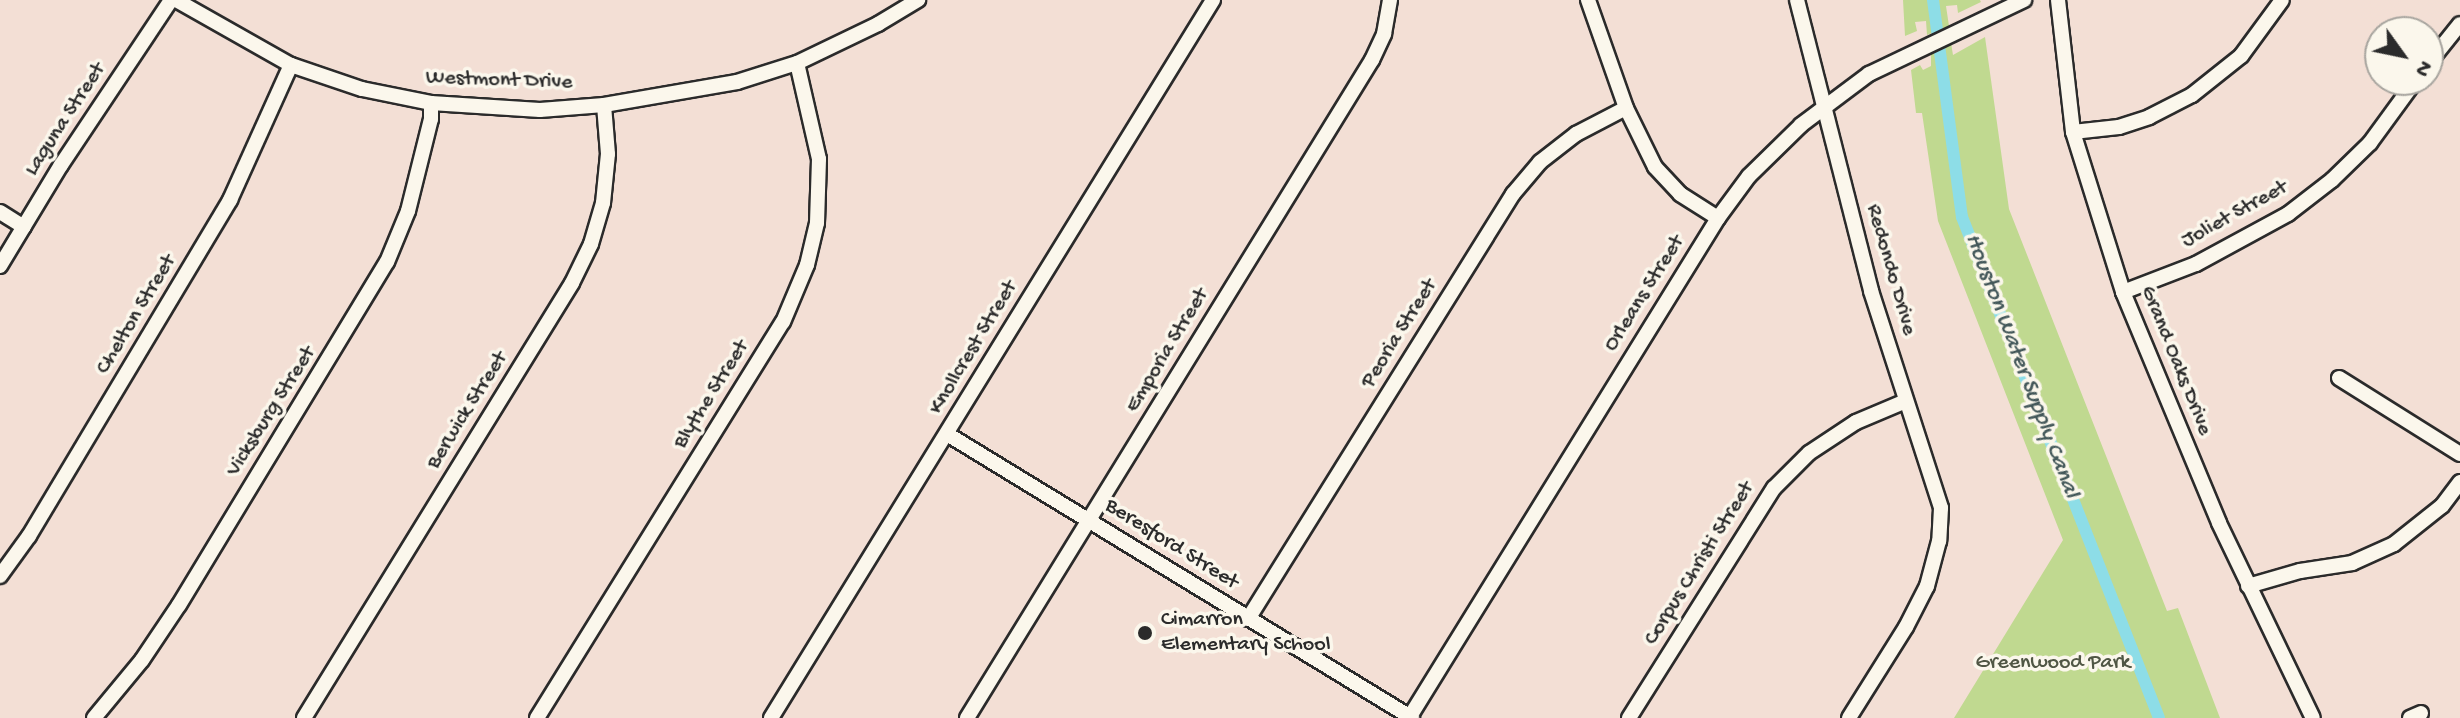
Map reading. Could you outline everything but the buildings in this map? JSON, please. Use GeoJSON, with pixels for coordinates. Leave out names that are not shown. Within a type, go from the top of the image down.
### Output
{"type":"FeatureCollection","features":[{"type":"Feature","properties":{"kind":"street","name":"Westmont Drive"},"geometry":{"type":"LineString","coordinates":[[174,0],[291,65],[362,89],[431,103],[540,110],[604,105],[737,82],[797,63],[878,24],[918,0]]}},
{"type":"Feature","properties":{"kind":"street","name":"Laguna Street"},"geometry":{"type":"LineString","coordinates":[[0,266],[174,0]]}},
{"type":"Feature","properties":{"kind":"street","name":"Knollcrest Street"},"geometry":{"type":"LineString","coordinates":[[771,718],[1213,0]]}},
{"type":"Feature","properties":{"kind":"street","name":"Emporia Street"},"geometry":{"type":"LineString","coordinates":[[967,718],[1372,60],[1384,34],[1390,0]]}},
{"type":"Feature","properties":{"kind":"street"},"geometry":{"type":"LineString","coordinates":[[1588,0],[1626,108],[1655,167],[1680,194],[1718,218]]}},
{"type":"Feature","properties":{"kind":"street","name":"Redondo Drive"},"geometry":{"type":"LineString","coordinates":[[1797,0],[1871,291],[1941,508],[1938,549],[1927,586],[1906,627],[1849,718]]}},
{"type":"Feature","properties":{"kind":"street","name":"Orleans Street"},"geometry":{"type":"LineString","coordinates":[[1411,718],[1718,218],[1749,176],[1825,106],[1869,74],[1925,44],[2024,0]]}},
{"type":"Feature","properties":{"kind":"street","name":"Grand Oaks Drive"},"geometry":{"type":"LineString","coordinates":[[2058,0],[2073,132],[2123,292],[2179,433],[2248,586],[2313,718]]}},
{"type":"Feature","properties":{"kind":"street"},"geometry":{"type":"LineString","coordinates":[[2073,132],[2119,127],[2149,117],[2192,95],[2241,56],[2282,0]]}},
{"type":"Feature","properties":{"kind":"street"},"geometry":{"type":"LineString","coordinates":[[2444,44],[2460,24]]}},
{"type":"Feature","properties":{"kind":"street","name":"Blythe Street"},"geometry":{"type":"LineString","coordinates":[[537,718],[783,322],[807,265],[817,223],[819,159],[797,63]]}},
{"type":"Feature","properties":{"kind":"street","name":"Chelton Street"},"geometry":{"type":"LineString","coordinates":[[0,576],[29,536],[207,240],[272,113],[291,65]]}},
{"type":"Feature","properties":{"kind":"street","name":"Joliet Street"},"geometry":{"type":"LineString","coordinates":[[2123,292],[2196,264],[2288,214],[2332,180],[2370,143],[2404,96]]}},
{"type":"Feature","properties":{"kind":"street","name":"Vicksburg Street"},"geometry":{"type":"LineString","coordinates":[[94,718],[142,660],[179,605],[387,262],[408,211],[431,119],[431,103]]}},
{"type":"Feature","properties":{"kind":"street","name":"Berwick Street"},"geometry":{"type":"LineString","coordinates":[[304,718],[572,283],[591,244],[603,203],[608,154],[604,105]]}},
{"type":"Feature","properties":{"kind":"street","name":"Peoria Street"},"geometry":{"type":"LineString","coordinates":[[1248,619],[1513,194],[1540,162],[1576,134],[1626,108]]}},
{"type":"Feature","properties":{"kind":"street"},"geometry":{"type":"LineString","coordinates":[[0,212],[24,227]]}},
{"type":"Feature","properties":{"kind":"street"},"geometry":{"type":"LineString","coordinates":[[2339,378],[2460,454]]}},
{"type":"Feature","properties":{"kind":"street","name":"Corpus Christi Street"},"geometry":{"type":"LineString","coordinates":[[1629,718],[1774,488],[1809,453],[1856,422],[1906,401]]}},
{"type":"Feature","properties":{"kind":"street","name":"Beresford Street"},"geometry":{"type":"LineString","coordinates":[[947,434],[1411,718]]}},
{"type":"Feature","properties":{"kind":"street"},"geometry":{"type":"LineString","coordinates":[[2248,586],[2300,571],[2352,563],[2394,544],[2442,506],[2460,482]]}},
{"type":"Feature","properties":{"kind":"green space"},"geometry":{"type":"Polygon","coordinates":[[[1903,0],[1981,2],[1958,13],[1957,5],[1946,6],[1949,26],[1927,35],[1926,21],[1915,22],[1917,31],[1905,36],[1903,0]]]}},
{"type":"Feature","properties":{"kind":"green space","name":"Greenwood Park"},"geometry":{"type":"Polygon","coordinates":[[[1985,37],[2009,209],[2167,611],[2178,608],[2220,718],[1954,718],[2063,540],[1938,221],[1922,113],[1916,113],[1911,70],[1920,65],[1923,70],[1931,66],[1931,52],[1951,43],[1953,55],[1985,37]]]}},
{"type":"Feature","properties":{"kind":"waterway","name":"Houston Water Supply Canal"},"geometry":{"type":"LineString","coordinates":[[1933,0],[1962,217],[2159,718]]}},
{"type":"Feature","properties":{"kind":"place","name":"Cimarron Elementary School"},"geometry":{"type":"Point","coordinates":[1145,633]}}]}
